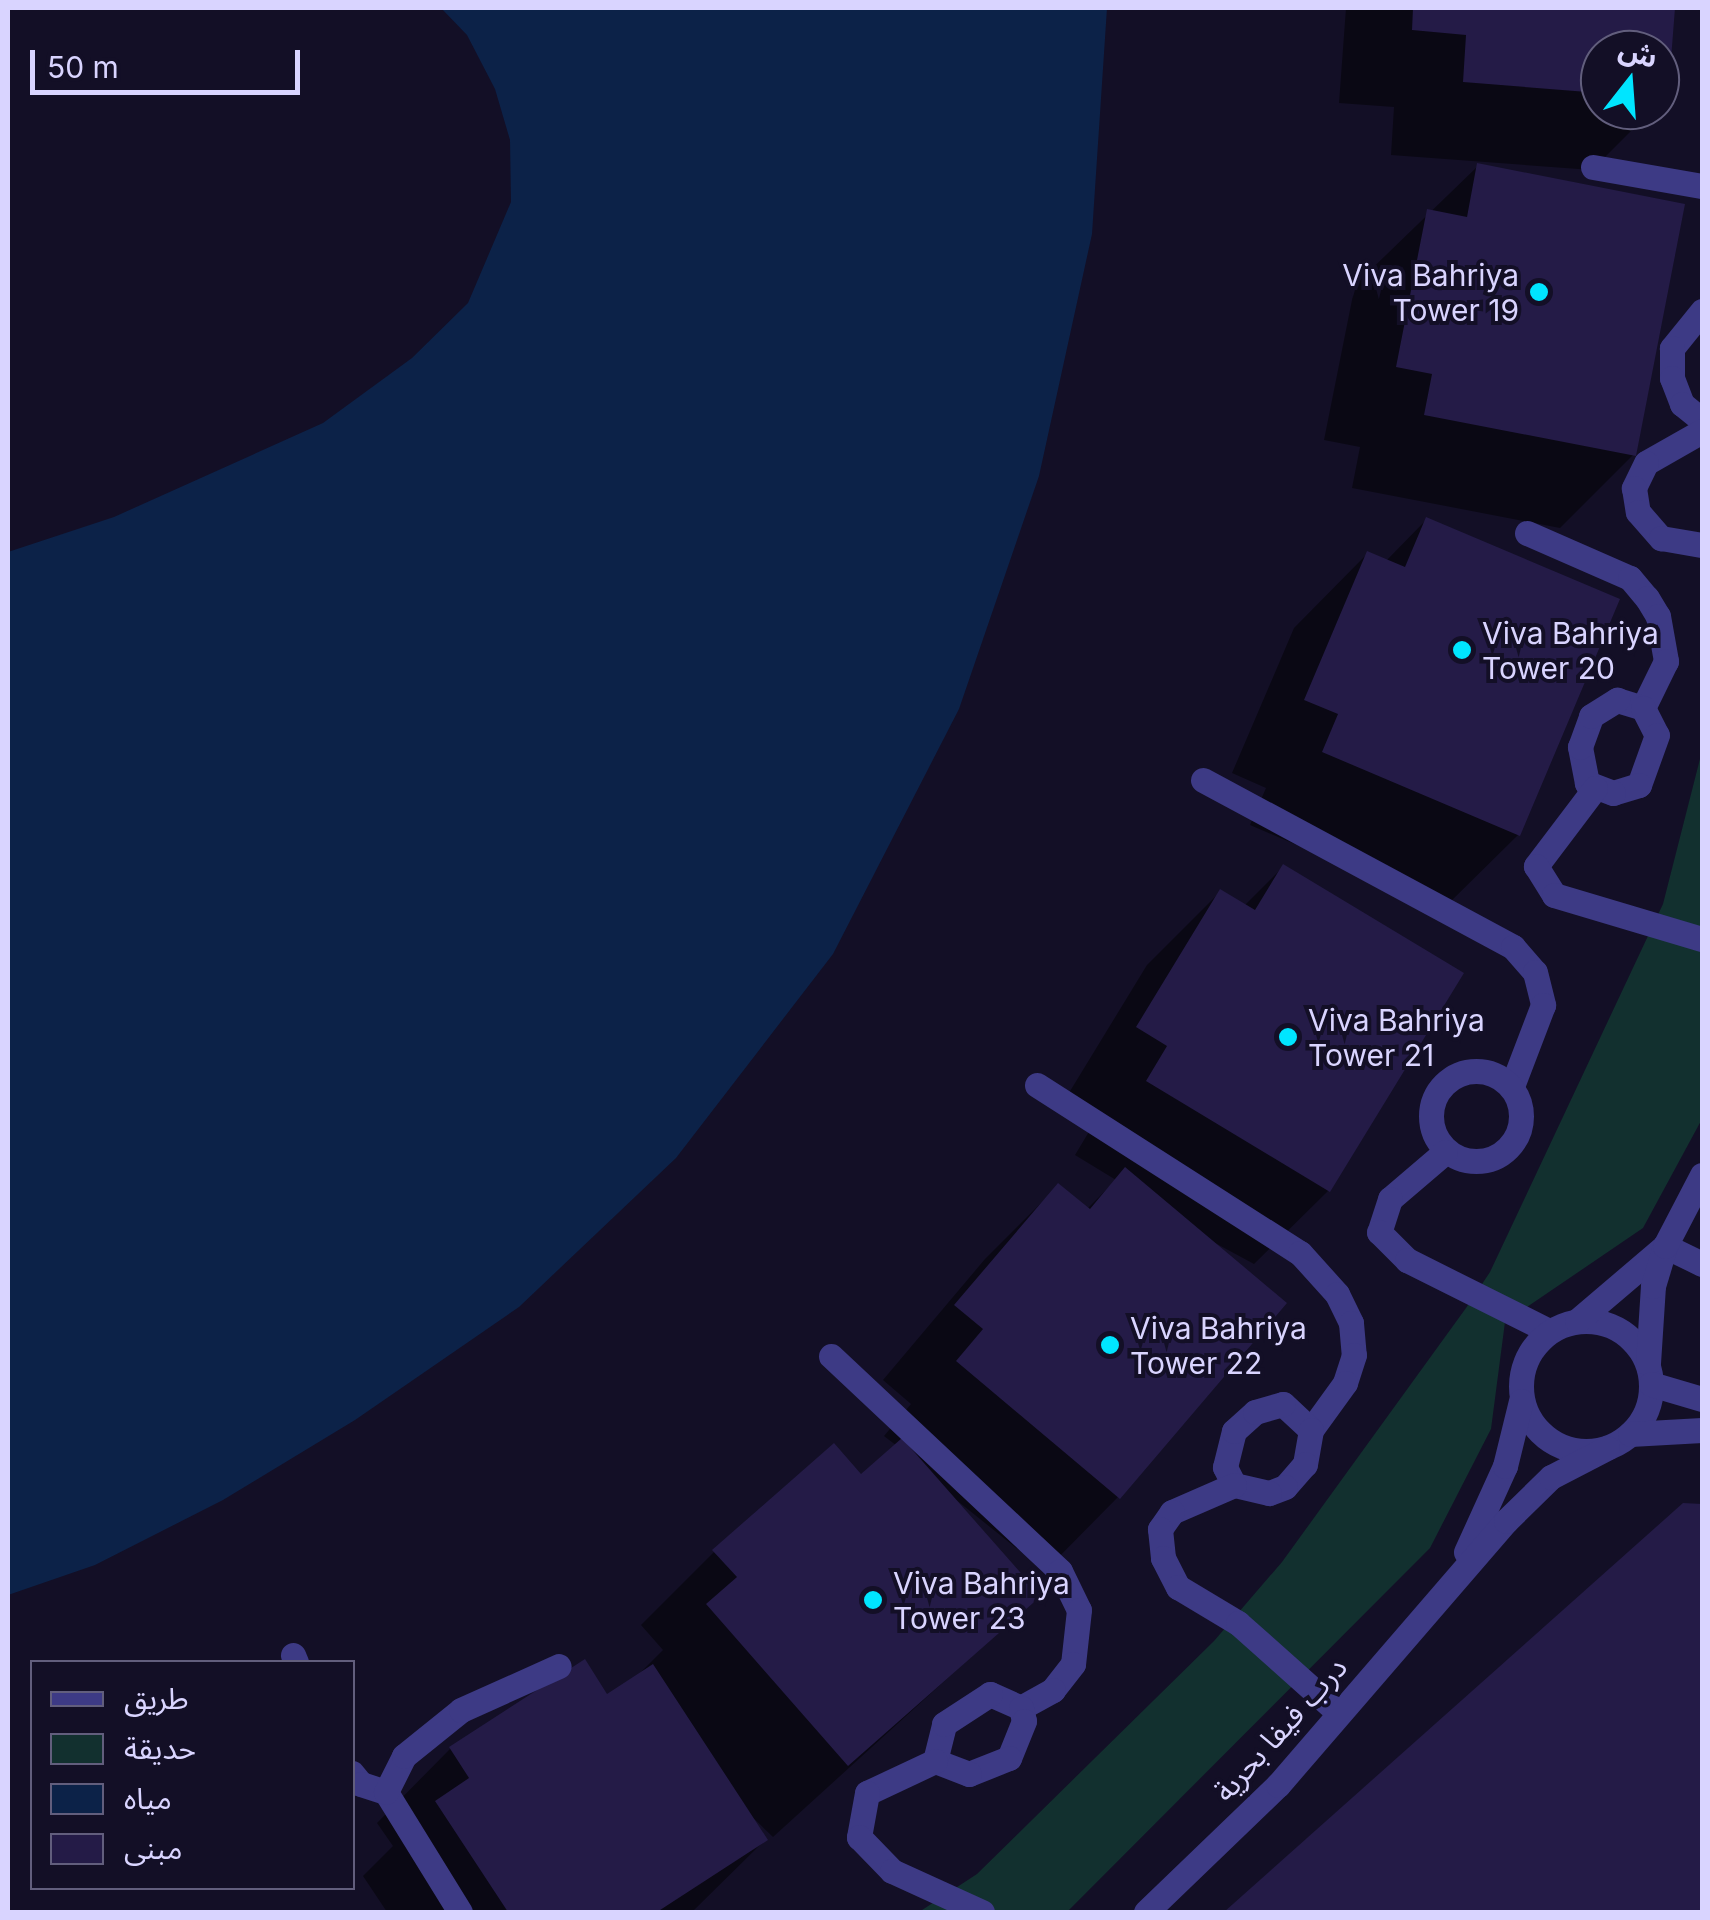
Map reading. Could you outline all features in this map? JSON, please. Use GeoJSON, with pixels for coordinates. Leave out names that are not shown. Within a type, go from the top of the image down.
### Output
{"type":"FeatureCollection","features":[{"type":"Feature","properties":{"kind":"street"},"geometry":{"type":"LineString","coordinates":[[1592,166],[1702,186]]}},
{"type":"Feature","properties":{"kind":"street"},"geometry":{"type":"LineString","coordinates":[[1702,311],[1683,328],[1672,363],[1682,404],[1702,420]]}},
{"type":"Feature","properties":{"kind":"street"},"geometry":{"type":"LineString","coordinates":[[1702,431],[1646,463],[1634,488],[1638,512],[1660,538],[1702,545]]}},
{"type":"Feature","properties":{"kind":"street"},"geometry":{"type":"LineString","coordinates":[[1526,533],[1621,573],[1647,598],[1658,616],[1666,661],[1643,708]]}},
{"type":"Feature","properties":{"kind":"street"},"geometry":{"type":"LineString","coordinates":[[1617,700],[1643,708],[1657,734],[1648,770],[1627,791],[1595,788],[1580,763],[1591,716],[1617,700]]}},
{"type":"Feature","properties":{"kind":"street"},"geometry":{"type":"LineString","coordinates":[[1204,780],[1513,947],[1535,972],[1543,1006],[1512,1086]]}},
{"type":"Feature","properties":{"kind":"street"},"geometry":{"type":"LineString","coordinates":[[1595,788],[1536,866],[1554,895],[1702,939]]}},
{"type":"Feature","properties":{"kind":"street"},"geometry":{"type":"LineString","coordinates":[[1467,1072],[1501,1075],[1512,1086],[1520,1119],[1505,1148],[1474,1163],[1445,1152],[1431,1124],[1442,1090],[1467,1072]]}},
{"type":"Feature","properties":{"kind":"street"},"geometry":{"type":"LineString","coordinates":[[1037,1085],[1300,1253],[1337,1294],[1351,1324],[1354,1355],[1345,1383],[1311,1430],[1305,1464],[1285,1488],[1270,1493],[1234,1485],[1172,1512],[1160,1530],[1163,1558],[1178,1587],[1260,1640],[1339,1713]]}},
{"type":"Feature","properties":{"kind":"street"},"geometry":{"type":"LineString","coordinates":[[1445,1152],[1390,1200],[1379,1232],[1407,1260],[1549,1331]]}},
{"type":"Feature","properties":{"kind":"street"},"geometry":{"type":"LineString","coordinates":[[1665,1246],[1577,1320],[1549,1331],[1522,1369],[1522,1401],[1537,1429],[1564,1448],[1607,1448],[1630,1434],[1646,1411],[1650,1375],[1646,1327],[1665,1246],[1702,1175]]}},
{"type":"Feature","properties":{"kind":"street"},"geometry":{"type":"LineString","coordinates":[[1665,1246],[1702,1264]]}},
{"type":"Feature","properties":{"kind":"street"},"geometry":{"type":"LineString","coordinates":[[1577,1320],[1620,1330],[1650,1375],[1702,1399]]}},
{"type":"Feature","properties":{"kind":"street"},"geometry":{"type":"LineString","coordinates":[[831,1356],[1060,1571],[1079,1610],[1072,1664],[1053,1690],[1020,1708]]}},
{"type":"Feature","properties":{"kind":"street","name":"درب فيفا بحرية"},"geometry":{"type":"LineString","coordinates":[[1452,1579],[1506,1466],[1522,1401]]}},
{"type":"Feature","properties":{"kind":"street"},"geometry":{"type":"LineString","coordinates":[[1234,1485],[1225,1467],[1230,1438],[1254,1412],[1283,1404],[1311,1430]]}},
{"type":"Feature","properties":{"kind":"street"},"geometry":{"type":"LineString","coordinates":[[1630,1434],[1702,1430]]}},
{"type":"Feature","properties":{"kind":"street","name":"درب فيفا بحرية"},"geometry":{"type":"LineString","coordinates":[[1146,1912],[1278,1785],[1452,1579],[1551,1477],[1607,1448]]}},
{"type":"Feature","properties":{"kind":"street"},"geometry":{"type":"LineString","coordinates":[[386,1792],[404,1756],[461,1710],[559,1666]]}},
{"type":"Feature","properties":{"kind":"street"},"geometry":{"type":"LineString","coordinates":[[936,1761],[944,1724],[974,1699],[990,1694],[1020,1708],[1024,1721],[1017,1748],[996,1767],[970,1774],[936,1761],[868,1794],[859,1837],[892,1871],[982,1912]]}},
{"type":"Feature","properties":{"kind":"street"},"geometry":{"type":"LineString","coordinates":[[355,1777],[361,1784],[386,1792],[460,1912]]}},
{"type":"Feature","properties":{"kind":"green space"},"geometry":{"type":"Polygon","coordinates":[[[1702,751],[1702,1119],[1643,1228],[1505,1322],[1491,1429],[1430,1548],[1067,1912],[919,1912],[977,1874],[1214,1641],[1282,1562],[1466,1308],[1490,1272],[1663,904],[1702,751]]]}},
{"type":"Feature","properties":{"kind":"water"},"geometry":{"type":"Polygon","coordinates":[[[441,8],[1107,8],[1092,234],[1039,476],[959,709],[833,954],[676,1158],[519,1307],[355,1420],[223,1500],[95,1565],[8,1595],[8,552],[114,517],[323,423],[412,358],[468,303],[511,202],[510,140],[495,89],[467,35],[441,8]]]}},
{"type":"Feature","properties":{"kind":"building"},"geometry":{"type":"Polygon","coordinates":[[[1413,8],[1675,8],[1673,30],[1580,30],[1580,91],[1463,82],[1466,35],[1412,30],[1413,8]]]}},
{"type":"Feature","properties":{"kind":"building","name":"Viva Bahriya Tower 19"},"geometry":{"type":"Polygon","coordinates":[[[1477,163],[1685,204],[1636,456],[1424,415],[1432,374],[1396,367],[1427,209],[1467,217],[1477,163]]]}},
{"type":"Feature","properties":{"kind":"building","name":"Viva Bahriya Tower 20"},"geometry":{"type":"Polygon","coordinates":[[[1426,517],[1620,599],[1520,836],[1322,752],[1338,714],[1304,700],[1367,551],[1405,567],[1426,517]]]}},
{"type":"Feature","properties":{"kind":"building","name":"Viva Bahriya Tower 21"},"geometry":{"type":"Polygon","coordinates":[[[1283,864],[1464,973],[1330,1192],[1146,1081],[1167,1046],[1136,1027],[1220,889],[1255,910],[1283,864]]]}},
{"type":"Feature","properties":{"kind":"building","name":"Viva Bahriya Tower 22"},"geometry":{"type":"Polygon","coordinates":[[[1125,1167],[1287,1303],[1120,1499],[956,1361],[983,1329],[954,1305],[1058,1183],[1090,1209],[1125,1167]]]}},
{"type":"Feature","properties":{"kind":"building","name":"Viva Bahriya Tower 23"},"geometry":{"type":"Polygon","coordinates":[[[902,1438],[1041,1596],[848,1766],[706,1604],[737,1577],[712,1550],[834,1443],[861,1474],[902,1438]]]}},
{"type":"Feature","properties":{"kind":"building"},"geometry":{"type":"Polygon","coordinates":[[[1683,1503],[1702,1504],[1702,1912],[1224,1912],[1683,1503]]]}},
{"type":"Feature","properties":{"kind":"building"},"geometry":{"type":"Polygon","coordinates":[[[585,1659],[607,1694],[653,1664],[768,1840],[657,1912],[508,1912],[435,1801],[469,1778],[449,1747],[585,1659]]]}},
{"type":"Feature","properties":{"kind":"place","name":"Viva Bahriya Tower 19"},"geometry":{"type":"Point","coordinates":[1539,292]}},
{"type":"Feature","properties":{"kind":"place","name":"Viva Bahriya Tower 20"},"geometry":{"type":"Point","coordinates":[1462,650]}},
{"type":"Feature","properties":{"kind":"place","name":"Viva Bahriya Tower 21"},"geometry":{"type":"Point","coordinates":[1288,1037]}},
{"type":"Feature","properties":{"kind":"place","name":"Viva Bahriya Tower 22"},"geometry":{"type":"Point","coordinates":[1110,1345]}},
{"type":"Feature","properties":{"kind":"place","name":"Viva Bahriya Tower 23"},"geometry":{"type":"Point","coordinates":[873,1600]}}]}
